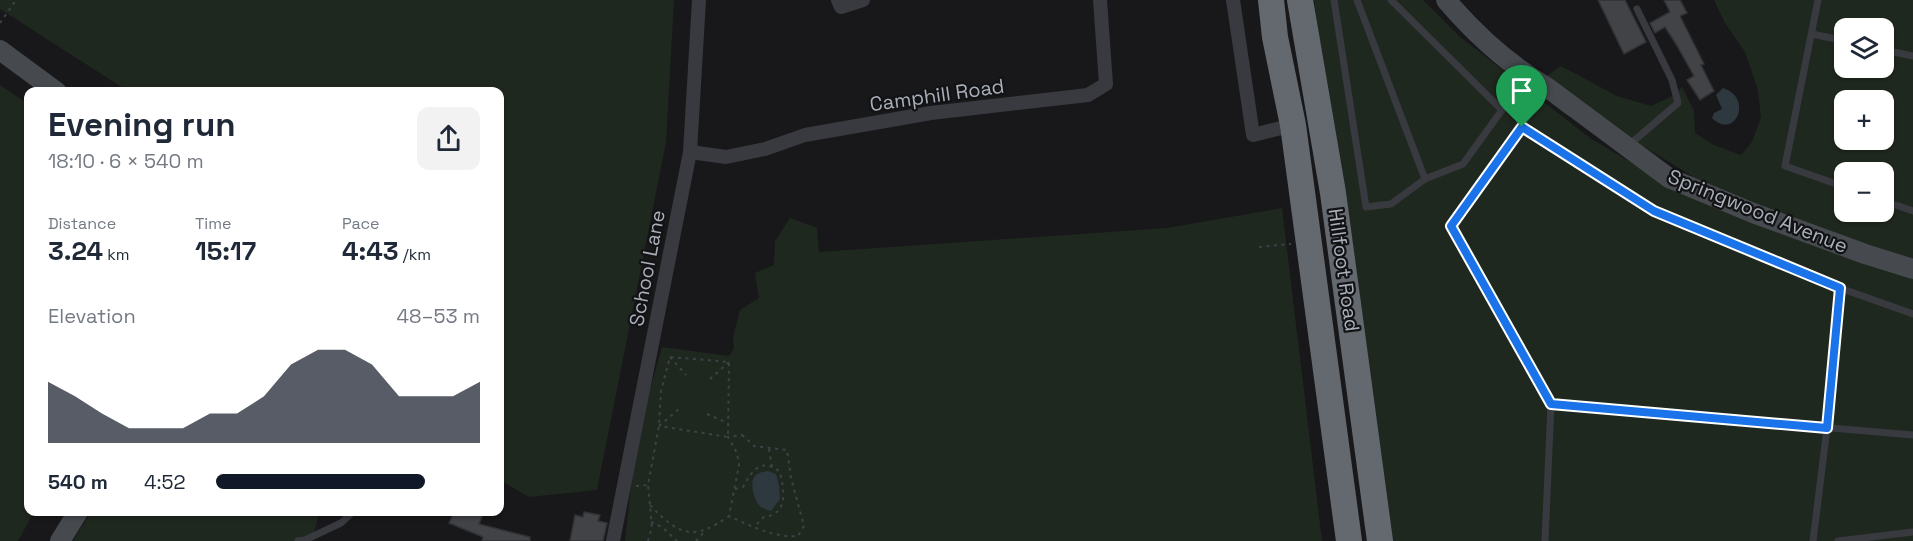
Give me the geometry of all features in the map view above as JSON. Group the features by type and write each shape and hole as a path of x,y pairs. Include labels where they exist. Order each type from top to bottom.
{"highway":[{"name":"Hillfoot Road","path":"1270,0 1293,125 1349,541"},
{"name":"Hillfoot Road","path":"1300,0 1333,193 1380,541"}],"street":[{"name":"School Lane","path":"613,541 690,152 699,0"},
{"path":"838,0 841,7 863,0"},
{"name":"Camphill Road","path":"690,152 726,157 765,149 805,135 932,113 1088,95 1106,84 1100,0"},
{"path":"1233,0 1253,135 1293,125"},
{"name":"Springwood Avenue","path":"1446,0 1470,27 1527,76 1548,88 1668,178 1753,213 1913,269"},
{"path":"0,50 50,87"},
{"path":"60,541 76,516"}],"lane":[{"path":"1334,0 1366,207 1391,204 1425,179 1463,164 1522,86 1527,76"},
{"path":"1357,0 1425,179"},
{"path":"1391,0 1502,110"},
{"path":"1818,0 1785,166 1834,183"},
{"path":"1628,146 1678,104 1671,80 1637,9"},
{"path":"1812,34 1834,39"},
{"path":"1894,52 1913,56"},
{"path":"1545,541 1551,404 1451,226 1548,88"},
{"path":"1522,127 1654,211 1840,288 1913,314"},
{"path":"1894,204 1913,211"},
{"path":"1813,541 1827,428 1840,288"},
{"path":"1551,404 1913,435"},
{"path":"298,541 341,523 349,516"},
{"path":"1838,541 1913,532"}],"path":[{"path":"0,23 16,0"},
{"path":"1258,247 1308,242"},
{"path":"670,357 729,362"},
{"path":"670,357 686,375"},
{"path":"648,541 651,522 648,485 660,426 661,391 670,357"},
{"path":"710,379 729,362"},
{"path":"650,504 675,527 692,534 713,527 729,516 739,465 737,453 728,437 729,362"},
{"path":"660,426 680,408"},
{"path":"707,414 728,423"},
{"path":"660,426 728,437 742,435 754,446 787,450 791,478 804,526 798,536 786,537 729,516"},
{"path":"769,448 772,467"},
{"path":"735,489 743,487 752,473 760,466 772,467 780,472 784,501 779,510 764,517 754,527"},
{"path":"651,522 662,527 677,541"},
{"path":"696,541 707,529"}],"shaded area":[{"path":"0,0 674,0 666,142 597,490 529,497 504,482 504,87 122,87 0,9"},
{"path":"1314,0 1423,0 1459,36 1590,138 1649,173 1676,185 1692,176 1620,132 1566,115 1534,90 1547,76 1561,66 1617,96 1651,106 1670,97 1682,87 1694,111 1695,133 1714,145 1741,155 1752,142 1761,117 1758,90 1745,52 1725,23 1714,0 1913,0 1913,541 1388,541"},
{"path":"0,85 24,101 24,516 32,516 18,541 0,541"},
{"path":"1723,88 1738,100 1738,115 1728,124 1720,124 1712,118 1714,113 1722,109 1716,95"},
{"path":"1282,208 1322,541 625,541 636,440 662,347 729,356 734,349 733,337 740,310 759,298 755,273 774,265 775,241 790,218 817,228 819,252 1167,228"},
{"path":"768,471 776,474 779,485 780,499 771,511 758,505 752,488 755,476"},
{"path":"89,516 318,516 313,538 309,541 73,541"}],"building":[{"path":"1598,0 1625,0 1646,42 1624,54"},
{"path":"1664,0 1680,0 1687,13 1680,16 1704,64 1701,65 1714,91 1700,100 1687,80 1694,76 1665,27 1655,33 1650,23 1670,12"},
{"path":"584,512 600,515 598,521 607,523 603,541 570,541 575,515 583,517"},
{"path":"452,516 482,516 479,524 530,537 530,541 482,541 483,537 449,523"}],"route":[{"path":"1522,127 1654,211 1840,288 1827,428 1551,404 1451,226 1522,127"}]}
